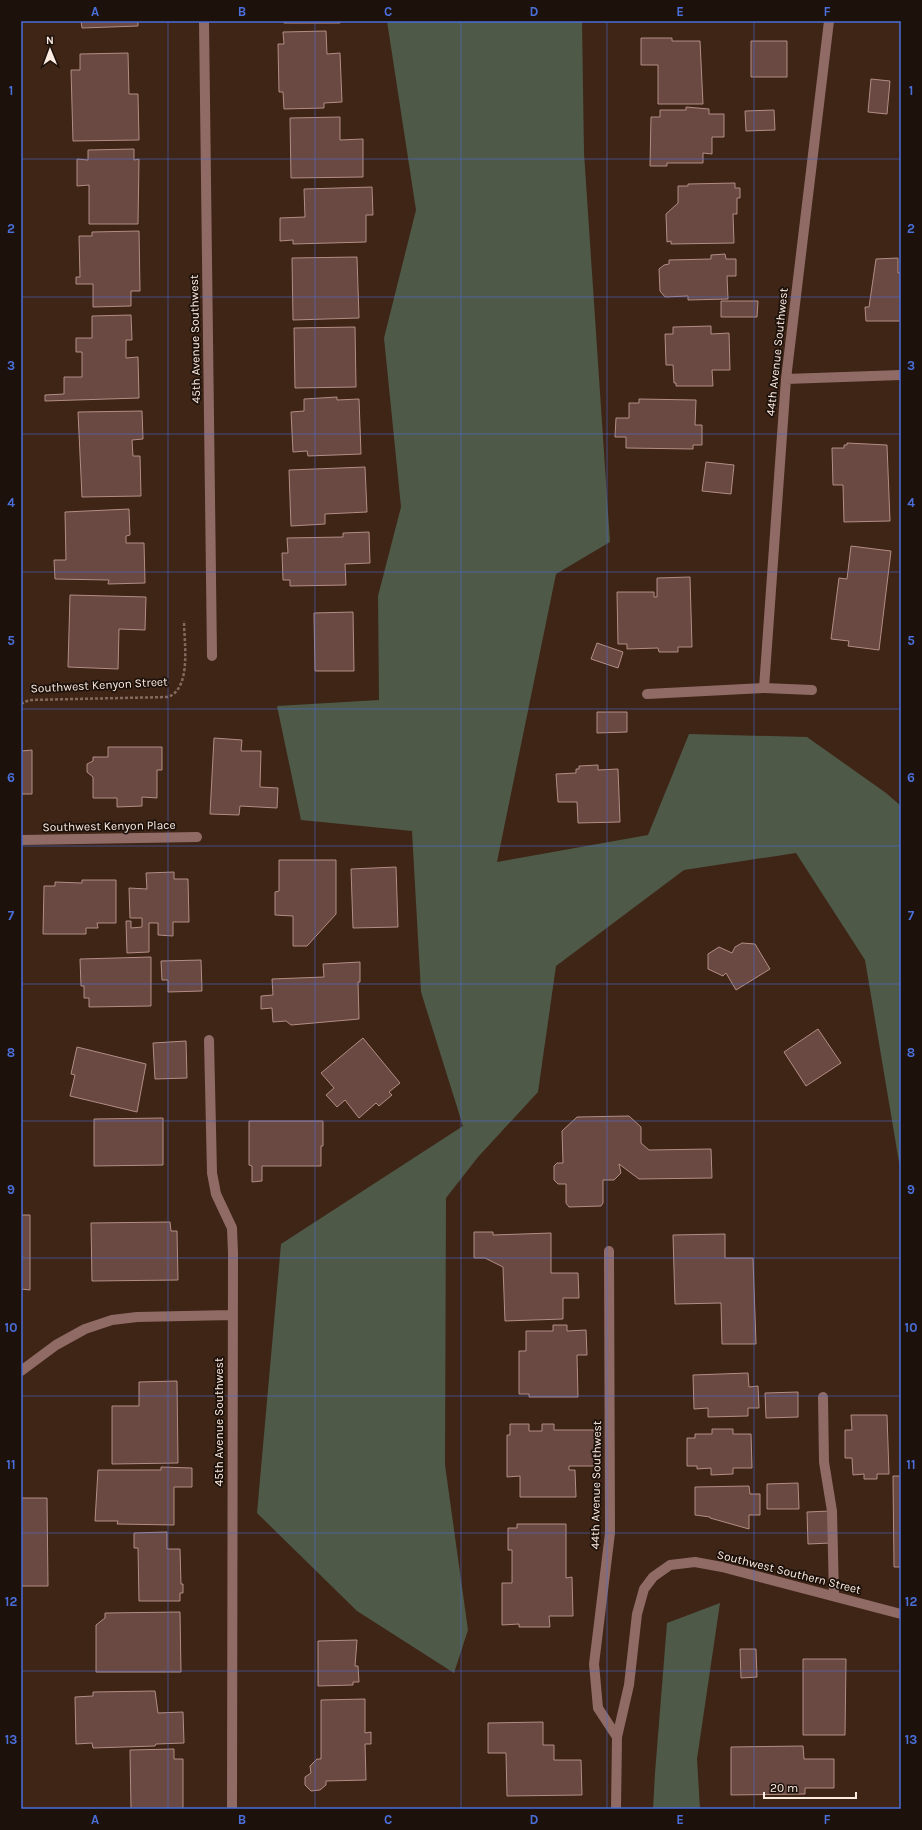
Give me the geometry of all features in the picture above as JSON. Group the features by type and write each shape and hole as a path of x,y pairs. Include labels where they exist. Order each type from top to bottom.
{"street":[{"name":"45th Avenue Southwest","path":"204,21 212,656"},
{"name":"44th Avenue Southwest","path":"764,688 786,379 829,21"},
{"path":"786,379 901,375"},
{"path":"646,694 764,688 812,690"},
{"name":"Southwest Kenyon Place","path":"21,840 197,837"},
{"name":"45th Avenue Southwest","path":"209,1040 212,1173 216,1194 232,1228 232,1809"},
{"name":"44th Avenue Southwest","path":"609,1251 610,1533 594,1664 598,1708 617,1737"},
{"path":"21,1371 56,1345 84,1329 112,1320 137,1317 232,1315"},
{"path":"823,1397 824,1462 832,1511 834,1596"},
{"name":"Southwest Southern Street","path":"617,1737 629,1685 637,1614 644,1589 653,1577 670,1565 695,1562 722,1567 901,1614"},
{"path":"616,1809 617,1737"}],"path":[{"name":"Southwest Kenyon Street","path":"21,704 29,700 168,697 172,695 181,686 184,674 184,621"}],"green space":[{"path":"387,21 582,21 584,153 610,542 556,574 497,862 648,835 689,734 807,737 886,793 901,806 901,1174 865,960 796,853 684,870 556,966 538,1092 478,1157 446,1198 445,1465 468,1630 454,1673 357,1611 257,1513 281,1244 463,1126 421,992 412,831 301,820 277,706 379,700 378,596 401,507 384,338 416,210"},
{"path":"720,1603 697,1759 700,1809 653,1809 667,1623"}],"building":[{"path":"81,21 138,21 138,26 82,28"},
{"path":"284,21 340,21 340,23 284,23"},
{"path":"326,31 327,54 340,53 342,102 324,103 324,108 284,109 283,92 279,92 278,44 284,44 283,32"},
{"path":"641,38 672,38 672,41 700,41 703,104 658,104 658,65 641,65"},
{"path":"751,41 787,41 787,77 751,77"},
{"path":"128,53 129,94 138,94 139,140 73,141 71,70 80,70 80,54"},
{"path":"871,79 890,81 887,114 868,112"},
{"path":"686,107 709,109 709,114 724,114 724,137 712,137 712,154 703,153 703,163 667,163 667,166 650,166 651,117 660,117 660,110 686,110"},
{"path":"774,110 775,130 746,131 745,111"},
{"path":"340,117 340,140 363,139 363,177 291,178 290,118"},
{"path":"134,149 134,160 139,159 138,224 89,224 89,185 77,186 77,159 88,160 88,150"},
{"path":"735,183 735,188 740,188 740,198 737,198 737,214 733,214 734,243 671,244 671,241 667,242 666,214 678,203 678,186 688,186 688,184"},
{"path":"372,187 373,215 366,215 366,242 293,244 293,240 280,241 280,218 305,217 304,189"},
{"path":"139,231 140,291 131,291 131,306 93,307 93,284 76,284 76,277 80,277 79,236 92,236 92,232"},
{"path":"725,254 726,259 736,259 736,276 727,276 728,299 688,300 688,296 665,297 660,291 659,269 664,265 669,264 669,260 711,259 711,255"},
{"path":"357,257 359,318 293,320 292,258"},
{"path":"898,258 898,273 901,273 901,321 866,321 865,307 869,307 876,259"},
{"path":"721,301 758,301 757,317 721,317"},
{"path":"131,315 132,340 126,340 126,358 138,357 139,398 45,401 45,395 64,394 64,377 82,377 82,352 76,352 76,338 92,338 92,316"},
{"path":"711,326 711,334 729,333 730,370 712,370 713,386 676,386 676,383 674,383 673,365 666,365 665,334 673,334 673,327"},
{"path":"355,327 356,387 295,388 294,328"},
{"path":"337,397 337,400 359,399 361,454 308,456 307,451 293,452 291,412 304,411 304,399"},
{"path":"639,399 696,400 695,425 702,425 702,445 693,445 693,449 626,448 626,437 615,437 616,418 629,418 629,403 639,403"},
{"path":"142,411 143,439 132,440 133,456 140,456 141,496 82,497 78,412"},
{"path":"847,443 887,445 890,521 844,522 843,485 833,485 832,448 844,448 844,445 847,445"},
{"path":"706,462 734,465 731,494 702,491"},
{"path":"365,467 367,512 325,514 325,524 291,526 289,470"},
{"path":"129,509 130,535 126,536 126,543 144,543 145,583 108,584 109,580 55,579 54,560 66,560 65,512"},
{"path":"369,532 370,563 345,564 346,585 290,586 290,580 283,580 282,553 288,553 287,538 343,537 343,533"},
{"path":"851,546 891,551 879,650 848,646 849,641 831,639 839,578 847,579"},
{"path":"690,577 692,647 678,647 678,652 659,652 658,648 627,649 627,644 618,644 617,592 654,592 654,597 657,597 657,578"},
{"path":"70,595 146,597 145,630 119,629 118,669 68,667"},
{"path":"353,612 354,671 315,671 314,613"},
{"path":"597,643 623,652 618,668 591,659"},
{"path":"597,712 627,712 627,732 597,733"},
{"path":"214,738 242,740 241,751 261,751 260,787 278,788 277,808 240,806 239,815 210,814"},
{"path":"108,747 162,747 162,770 157,770 157,798 142,797 142,806 117,807 117,798 93,798 93,777 87,772 87,764 93,761 93,757 108,757"},
{"path":"32,750 32,794 21,794 21,751"},
{"path":"598,765 598,770 618,769 620,822 578,823 577,802 558,802 556,774 576,773 576,769 579,769 579,766"},
{"path":"279,860 336,860 336,914 307,946 293,946 293,916 275,915 275,892 279,891"},
{"path":"396,867 398,927 353,928 351,869"},
{"path":"174,872 174,879 188,879 189,922 173,922 173,936 158,935 158,923 149,923 149,952 127,953 126,921 131,921 131,928 142,927 142,918 130,918 129,888 147,889 146,873"},
{"path":"82,880 116,880 116,923 97,923 98,928 86,928 86,934 43,934 44,886 55,886 55,882 82,883"},
{"path":"742,943 755,944 770,969 736,990 726,973 723,976 708,969 708,954 719,947 732,953 735,947"},
{"path":"151,957 151,1006 89,1007 89,998 84,998 84,986 81,986 80,959"},
{"path":"201,960 202,991 168,992 168,980 162,980 161,961"},
{"path":"360,962 360,982 358,982 359,1019 291,1025 286,1021 273,1022 272,1008 261,1009 261,996 273,995 272,979 324,977 323,964"},
{"path":"818,1029 841,1063 806,1086 784,1052"},
{"path":"363,1038 400,1083 389,1092 392,1095 379,1106 376,1103 359,1118 345,1100 337,1107 326,1095 334,1088 321,1073"},
{"path":"186,1041 187,1078 155,1079 153,1043"},
{"path":"77,1047 146,1064 137,1112 70,1096 75,1075 71,1074"},
{"path":"629,1116 641,1127 641,1143 649,1150 711,1149 712,1178 639,1179 619,1164 621,1173 614,1180 603,1180 603,1203 601,1206 569,1207 566,1203 566,1184 558,1184 554,1180 554,1166 557,1163 563,1163 562,1131 577,1117"},
{"path":"163,1118 163,1165 94,1166 94,1119"},
{"path":"249,1121 323,1121 321,1166 262,1166 262,1181 252,1182 252,1166 249,1165"},
{"path":"21,1215 30,1215 30,1290 21,1289"},
{"path":"170,1222 171,1231 177,1231 178,1280 92,1281 91,1223"},
{"path":"474,1232 493,1232 493,1235 551,1233 551,1273 578,1273 579,1298 563,1298 563,1319 505,1321 503,1267 485,1258 474,1258"},
{"path":"725,1234 725,1258 753,1258 756,1344 722,1344 721,1303 675,1304 673,1235"},
{"path":"553,1325 567,1325 567,1331 586,1330 587,1355 577,1355 578,1397 529,1397 529,1394 519,1394 519,1351 526,1351 526,1331 553,1331"},
{"path":"748,1373 749,1387 758,1386 759,1408 748,1408 748,1416 708,1417 708,1408 694,1409 693,1375"},
{"path":"177,1381 178,1463 112,1464 112,1406 139,1406 139,1382"},
{"path":"798,1392 798,1417 766,1418 765,1393"},
{"path":"851,1415 887,1415 889,1474 877,1474 877,1479 864,1479 864,1474 853,1475 852,1458 845,1458 845,1430 852,1430"},
{"path":"510,1424 529,1424 529,1431 542,1431 542,1424 554,1424 554,1430 596,1430 596,1466 569,1466 569,1470 575,1470 576,1497 520,1497 520,1476 507,1477 507,1435 510,1435"},
{"path":"712,1429 733,1429 733,1434 751,1434 752,1468 733,1468 733,1474 711,1475 711,1468 697,1469 697,1466 687,1466 687,1438 695,1438 695,1434 712,1434"},
{"path":"161,1467 192,1468 192,1487 174,1487 174,1525 117,1524 118,1521 95,1521 98,1470 161,1470"},
{"path":"893,1476 901,1476 901,1567 894,1567"},
{"path":"798,1483 799,1509 767,1509 767,1484"},
{"path":"749,1486 750,1494 760,1494 760,1515 749,1515 749,1529 710,1517 695,1515 695,1487"},
{"path":"21,1498 47,1498 48,1586 21,1586"},
{"path":"830,1511 831,1543 808,1544 807,1512"},
{"path":"517,1524 566,1524 566,1578 572,1577 573,1616 549,1616 550,1627 519,1627 519,1624 502,1625 502,1583 512,1583 512,1550 508,1550 508,1528 517,1528"},
{"path":"167,1532 167,1549 180,1549 181,1584 183,1584 183,1593 180,1593 180,1601 139,1601 138,1548 134,1548 134,1533"},
{"path":"180,1612 181,1672 96,1672 96,1625 105,1618 105,1613"},
{"path":"357,1640 355,1666 358,1666 359,1682 353,1682 353,1685 318,1686 318,1641"},
{"path":"740,1649 756,1649 757,1677 741,1678"},
{"path":"803,1659 846,1659 845,1735 803,1735"},
{"path":"155,1691 158,1713 183,1712 184,1743 156,1744 155,1746 93,1748 92,1743 76,1744 75,1697 93,1696 93,1692"},
{"path":"365,1699 365,1733 371,1732 371,1744 365,1744 366,1780 326,1781 326,1785 320,1790 311,1791 305,1785 305,1777 311,1773 310,1766 317,1759 321,1759 321,1700"},
{"path":"543,1722 543,1745 554,1745 554,1760 581,1760 582,1795 507,1796 506,1753 488,1753 488,1723"},
{"path":"803,1746 804,1759 834,1759 834,1788 805,1788 805,1794 731,1795 731,1747"},
{"path":"174,1749 174,1759 183,1759 183,1809 131,1809 130,1750"}]}
